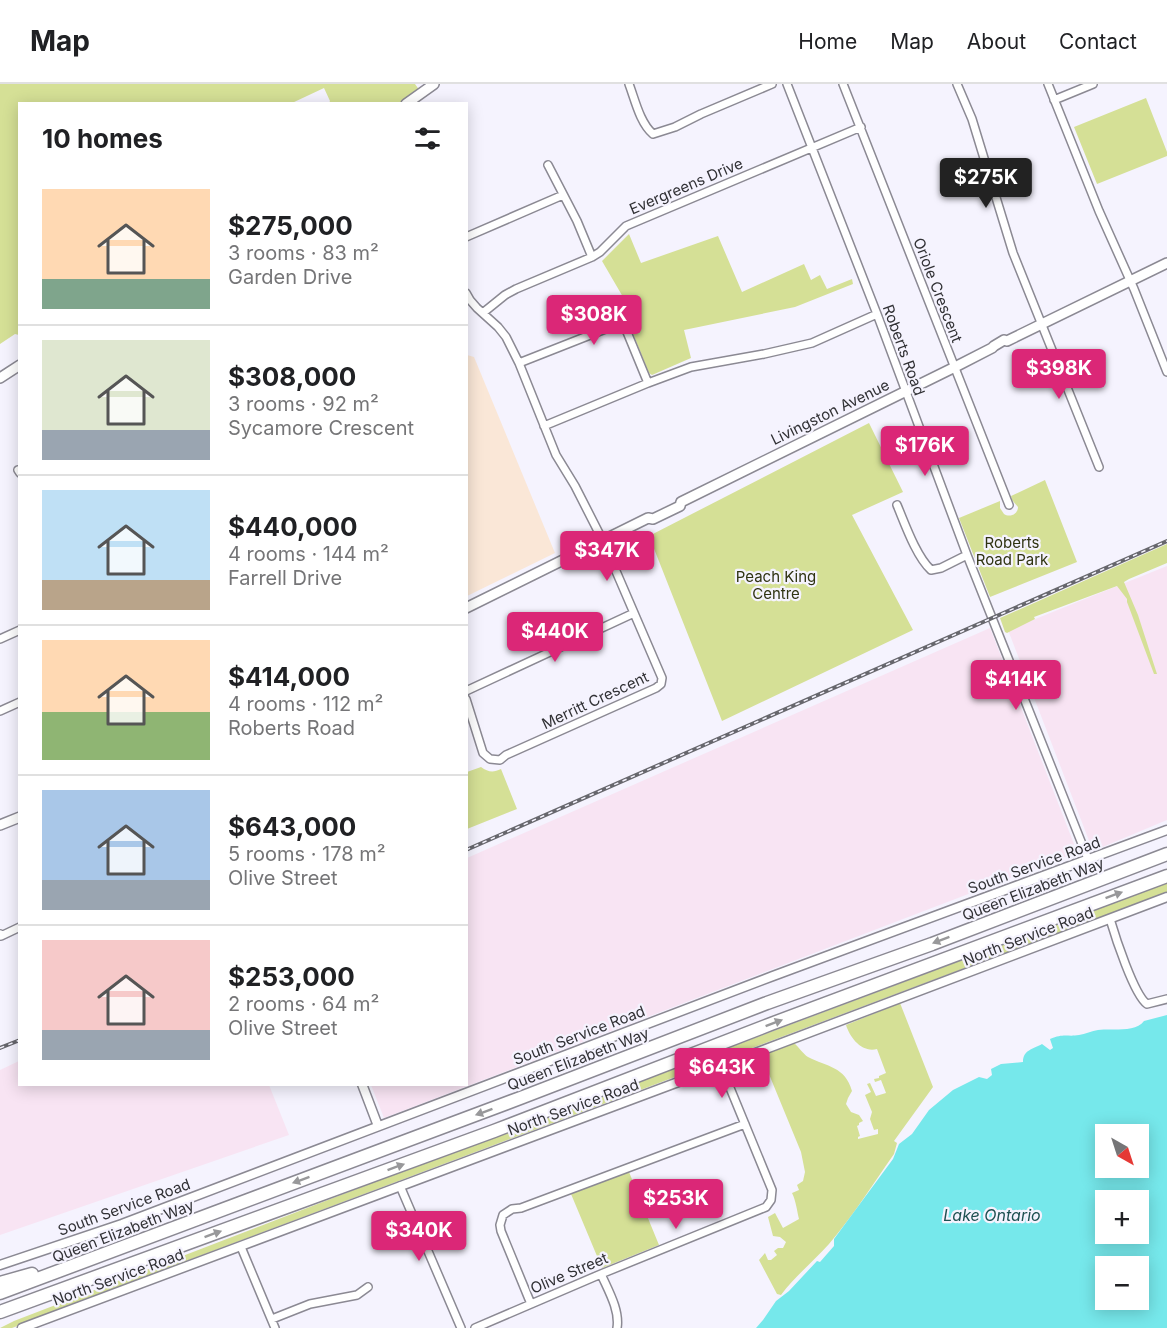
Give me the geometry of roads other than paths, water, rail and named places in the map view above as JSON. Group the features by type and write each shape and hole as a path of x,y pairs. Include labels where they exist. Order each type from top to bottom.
{"highway":[{"name":"Queen Elizabeth Way","path":"0,1293 1167,854"},
{"path":"1,1312 494,1131 804,1011 1167,876"},
{"path":"0,1283 41,1271 57,1273"}],"main road":[{"path":"409,102 434,84"},
{"name":"Livingston Avenue","path":"468,607 648,518 651,514 678,500 681,502 955,368 1004,340 1007,341 1167,262"},
{"path":"0,378 18,366"},
{"path":"0,825 18,818"}],"street":[{"path":"629,84 641,116 648,130 654,134 772,84"},
{"name":"Roberts Road","path":"787,84 877,314 967,555 1088,859"},
{"name":"Oriole Crescent","path":"843,84 1010,505"},
{"path":"957,84 972,119 1012,253 1099,467"},
{"path":"1048,84 1111,240 1165,360 1167,372"},
{"path":"1054,100 1093,84"},
{"name":"Evergreens Drive","path":"484,312 516,289 592,257 626,226 861,128"},
{"path":"548,165 577,221 592,257"},
{"path":"468,236 563,195"},
{"name":"Merritt Crescent","path":"468,296 506,337 519,363 556,455 603,540 662,678 661,684 656,688 506,755 500,760 490,759 483,753 468,705"},
{"path":"544,426 648,383 702,364 764,354 812,343 877,314"},
{"path":"519,363 618,325 627,332 648,383"},
{"path":"897,505 917,551 930,570 941,568 967,555"},
{"path":"468,690 634,613"},
{"path":"0,630 2,638 18,631"},
{"path":"0,711 18,703"},
{"name":"South Service Road","path":"0,1265 122,1224 772,976 1167,830"},
{"name":"North Service Road","path":"22,1328 1167,897"},
{"path":"1110,919 1142,1001 1147,1004 1167,999"},
{"path":"0,935 18,928"},
{"name":"Olive Street","path":"475,1328 770,1204 772,1190 721,1066"},
{"path":"363,1086 378,1126"},
{"path":"531,1304 501,1231 503,1215 512,1209 521,1208 745,1124"},
{"path":"400,1186 461,1328"},
{"path":"241,1247 275,1328"},
{"path":"601,1274 616,1311 617,1328"},
{"path":"272,1319 310,1304 357,1295 368,1287"}],"water":[{"name":"Lake Ontario","path":"1167,1015 1167,1328 756,1328 776,1301 789,1291 817,1261 820,1262 834,1246 834,1239 893,1159 899,1144 912,1134 929,1110 953,1090 979,1077 987,1079 992,1075 991,1069 1001,1064 1023,1062 1027,1052 1042,1044 1050,1050 1053,1048 1050,1039 1055,1037 1079,1035 1098,1030 1129,1029 1144,1021"}],"railway":[{"path":"468,849 1167,541"},
{"path":"0,1048 18,1041"}],"park label":[{"name":"Roberts Road Park","path":"1012,550"},
{"name":"Peach King Centre","path":"776,584"}]}
